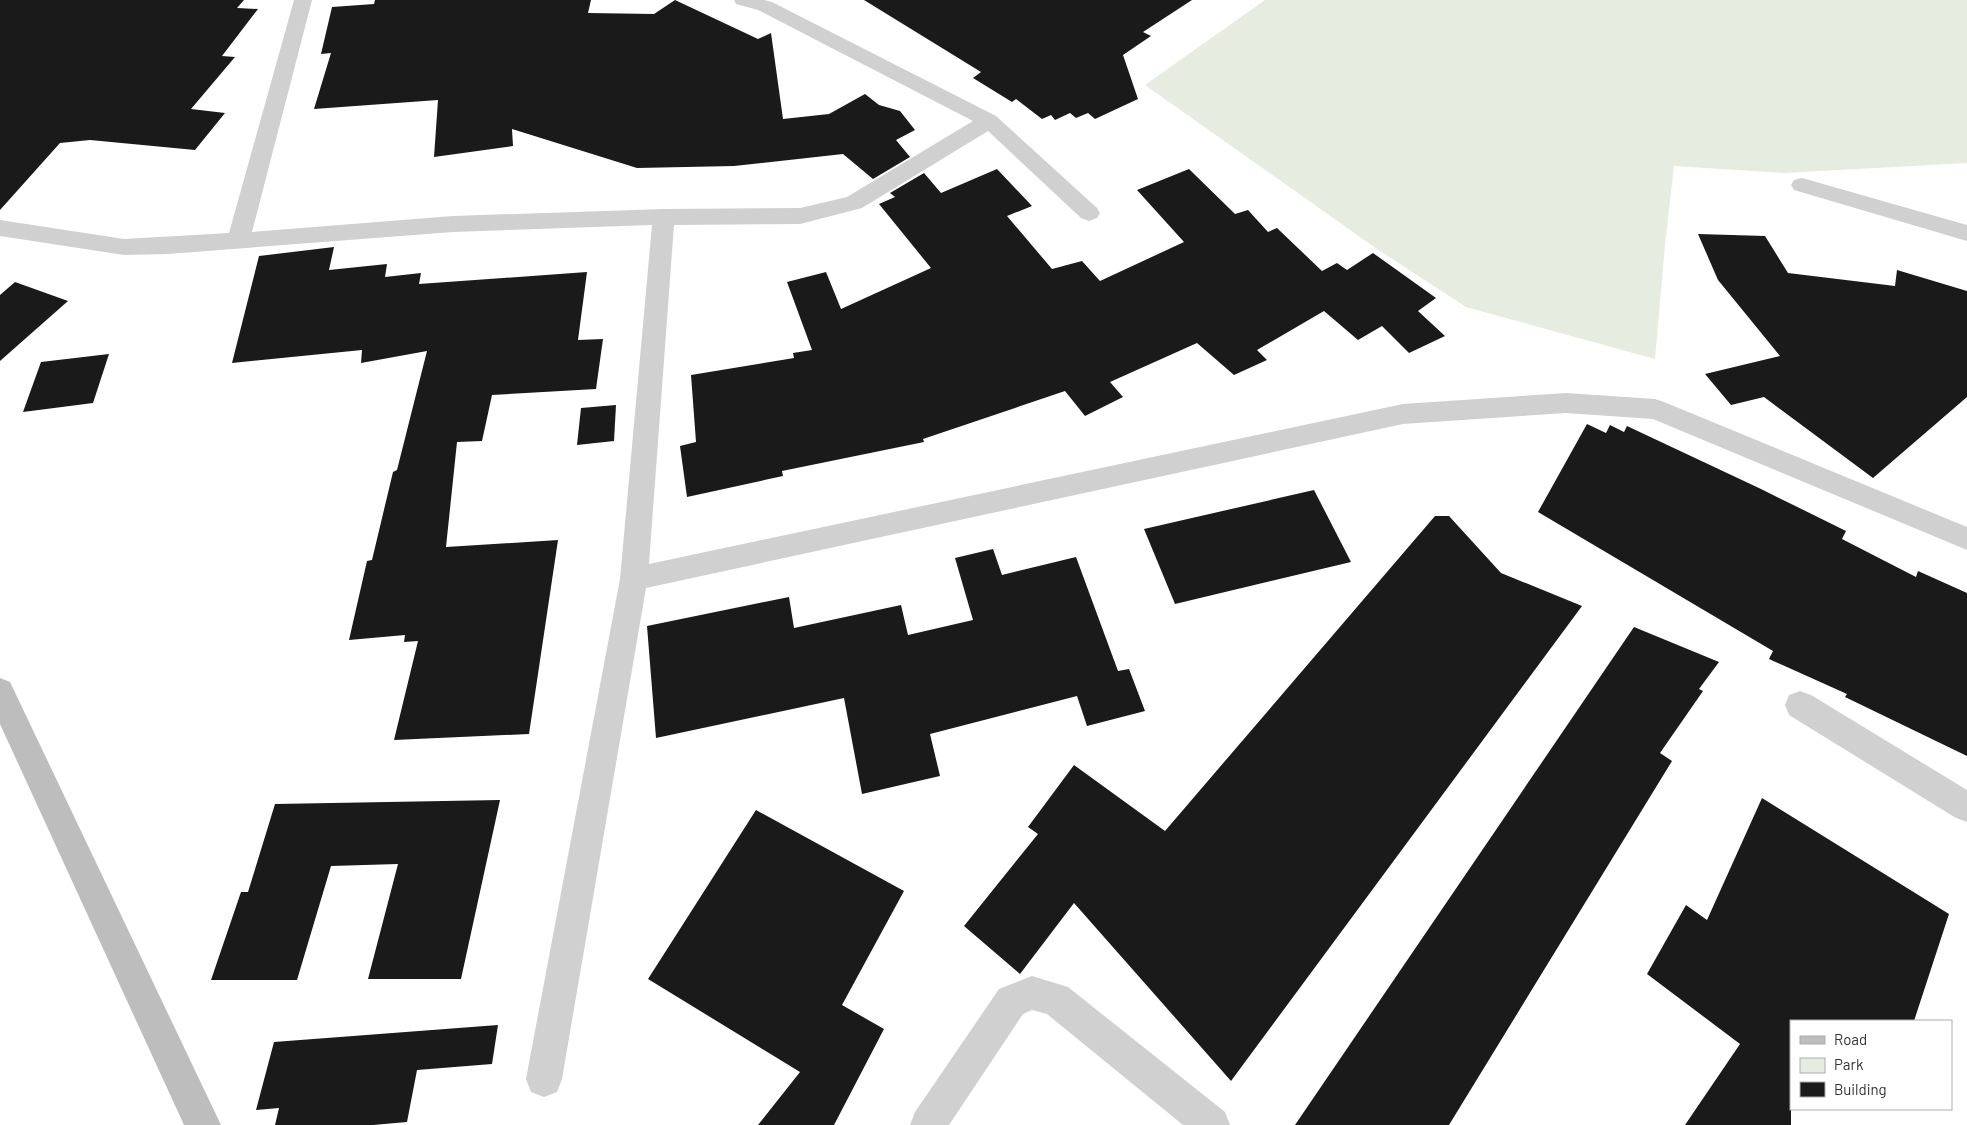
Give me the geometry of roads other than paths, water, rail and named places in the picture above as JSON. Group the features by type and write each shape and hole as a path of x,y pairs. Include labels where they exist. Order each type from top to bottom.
{"main road":[{"path":"0,692 203,1125"}],"street":[{"path":"239,239 304,0"},
{"path":"743,0 765,6 989,120 1089,213"},
{"path":"0,228 124,247 168,246 239,239 453,224 664,217 800,216 854,203 989,120"},
{"path":"1802,185 1967,233"},
{"path":"544,1079 634,579 664,217"},
{"path":"634,579 1403,414 1566,403 1655,409 1967,539"},
{"path":"1800,705 1967,807"},
{"path":"928,1125 1011,1001 1032,993 1056,999 1212,1125"}]}
